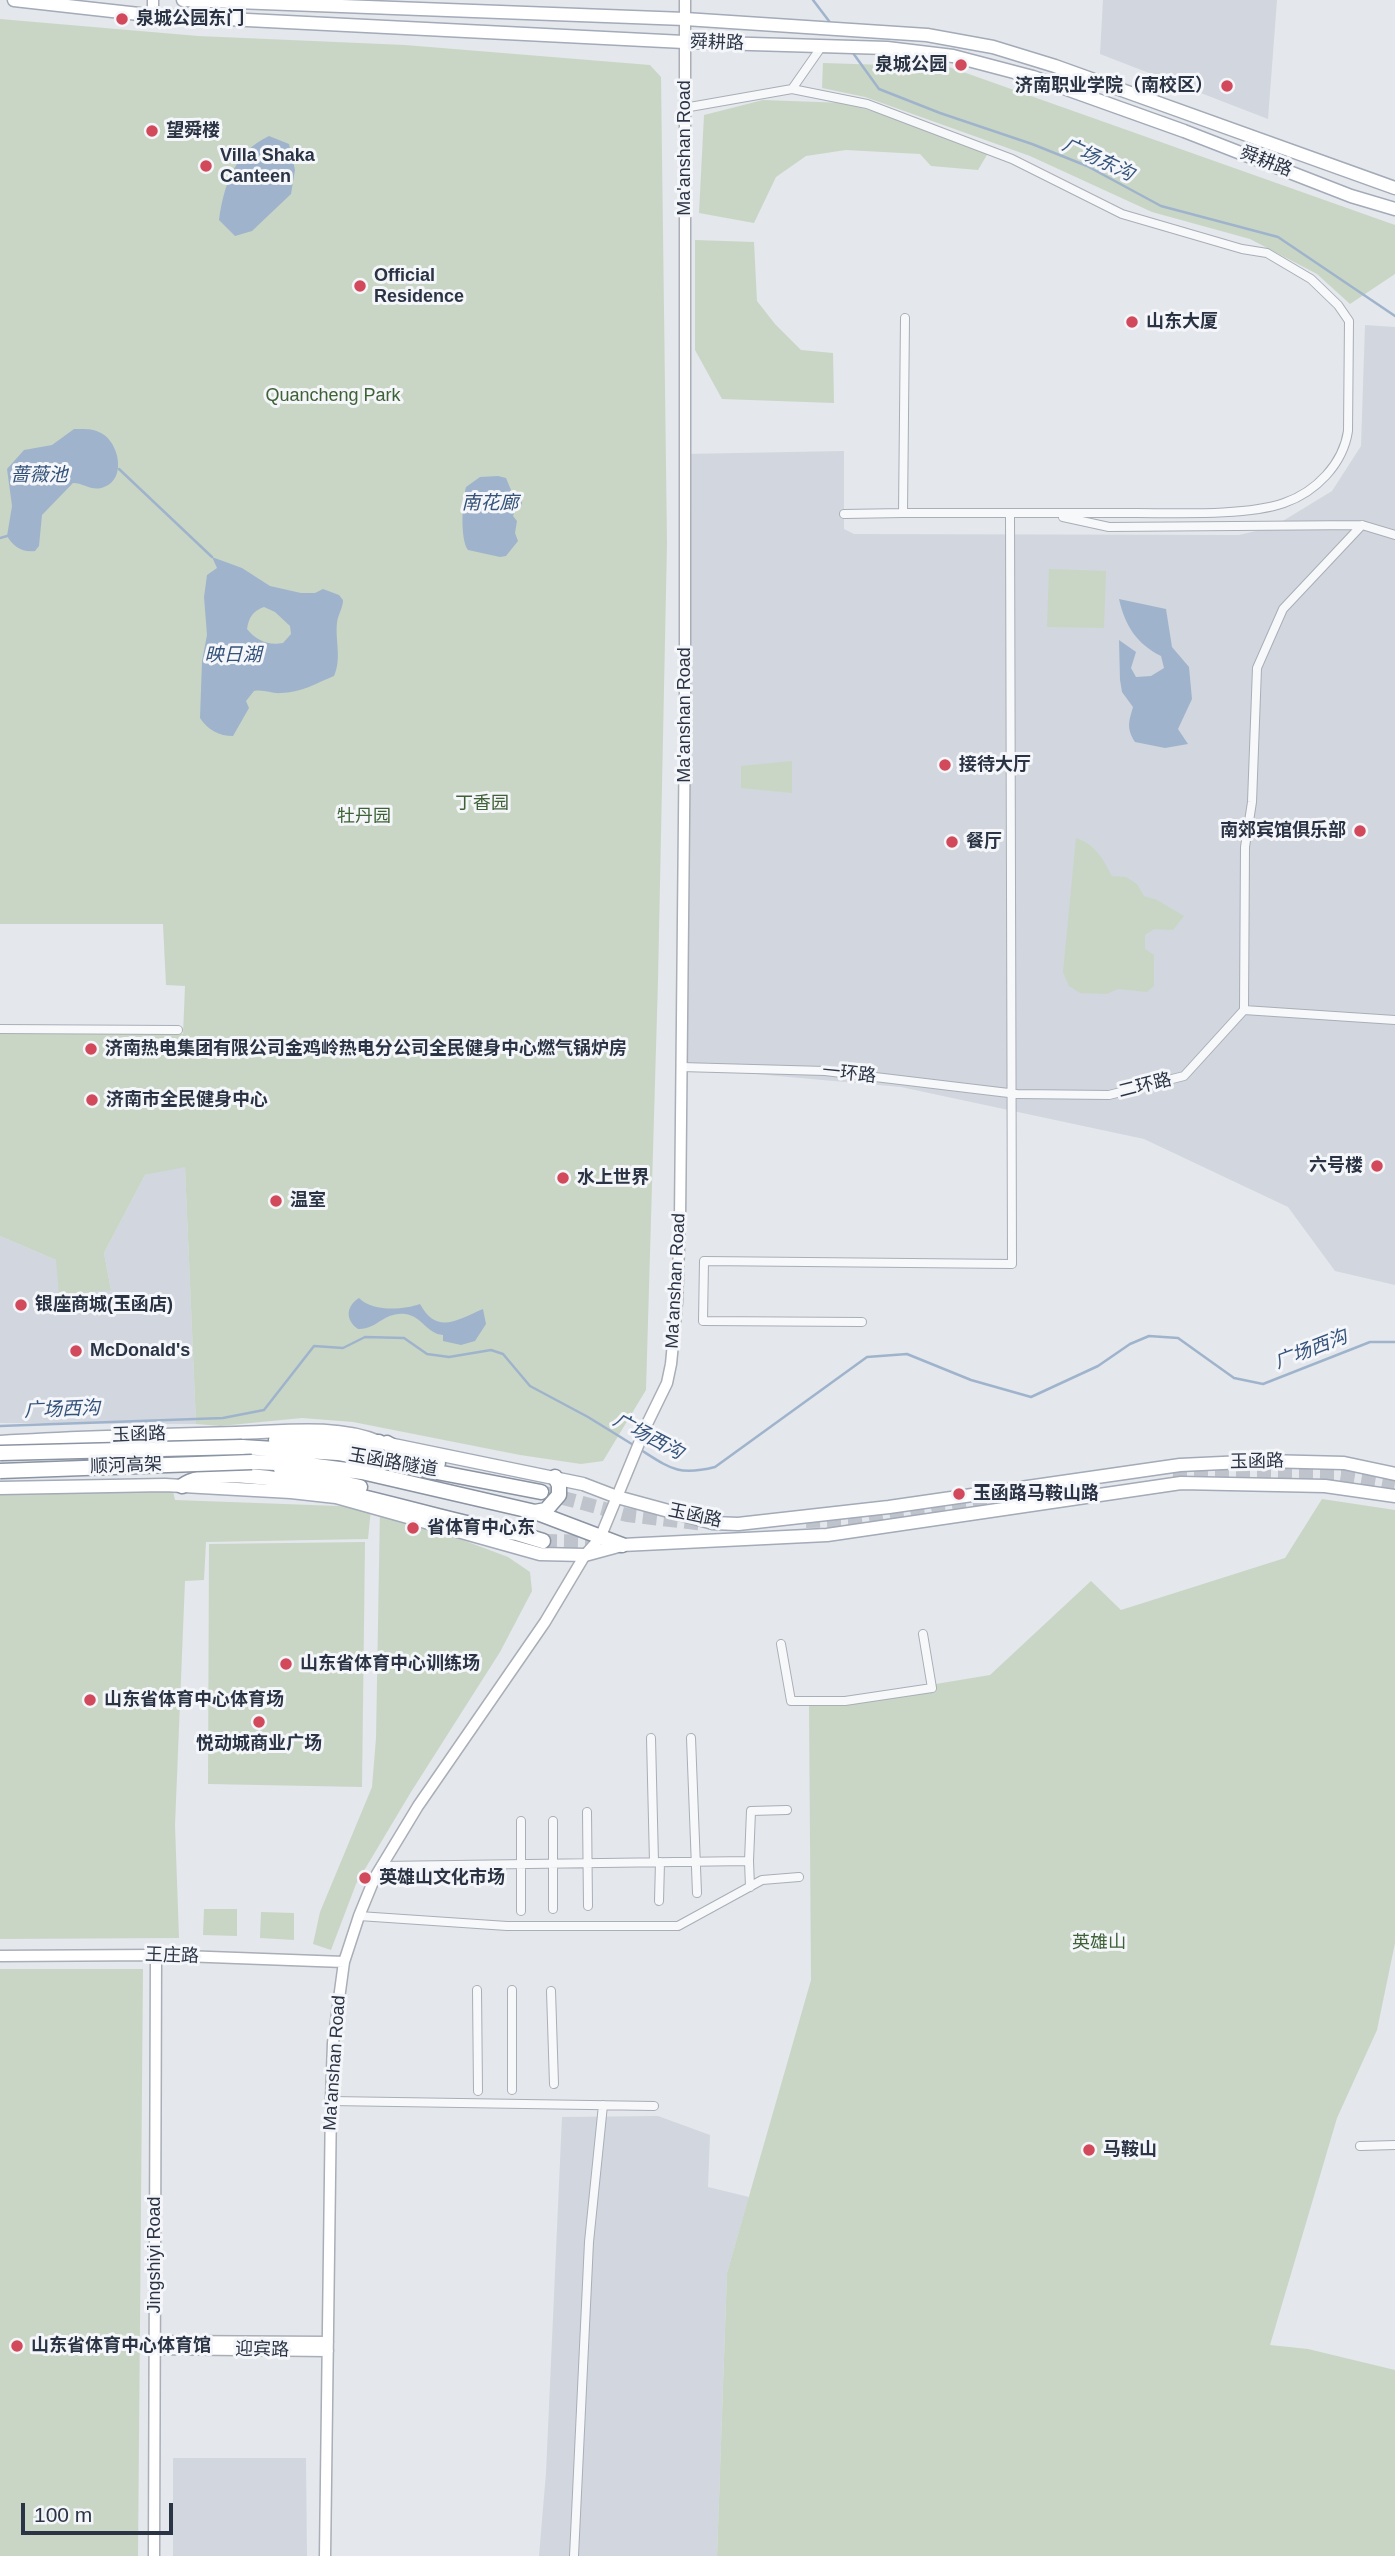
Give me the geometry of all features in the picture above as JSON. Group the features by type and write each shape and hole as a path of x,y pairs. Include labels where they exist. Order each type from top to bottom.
{"highway":[{"path":"242,1447 259,1440 372,1444 383,1442 405,1454 510,1485"},
{"name":"顺河高架","path":"0,1453 242,1447"},
{"name":"玉函路隧道","path":"242,1447 338,1453 541,1492"},
{"path":"252,1462 301,1464 362,1472 535,1512 621,1545"},
{"name":"顺河高架","path":"0,1471 252,1462"},
{"name":"玉函路隧道","path":"252,1462 378,1492 543,1541"},
{"path":"182,1486 193,1478 216,1475 245,1476 383,1500 494,1531 517,1533"},
{"path":"535,1512 547,1510 559,1495 555,1477"}],"main road":[{"name":"舜耕路","path":"14,0 153,15 684,42 864,47 953,56 1033,77 1184,131 1351,196 1395,209"},
{"path":"153,0 153,15"},
{"name":"舜耕路","path":"183,0 685,19 927,35 993,47 1055,66 1395,188"},
{"name":"Ma'anshan Road","path":"325,2556 331,2101 333,2043 344,1962 359,1916 381,1866 418,1806 545,1622 585,1555 600,1538 667,1383 677,1302 681,1067 685,719 685,0"},
{"name":"玉函路","path":"0,1442 306,1430 362,1435 383,1442 583,1484 617,1497 713,1523 738,1524 889,1507 1180,1465 1265,1461 1344,1463 1395,1474"},
{"path":"95,1437 99,1486"},
{"name":"玉函路","path":"0,1488 182,1486 336,1497 540,1554 585,1555 621,1545 827,1535 1181,1483 1325,1486 1395,1496"},
{"name":"王庄路","path":"0,1955 156,1955 344,1962"},
{"name":"Jingshiyi Road","path":"154,2556 156,1955"},
{"name":"迎宾路","path":"154,2345 328,2346"}],"street":[{"path":"792,89 822,46"},
{"path":"684,108 792,89 867,104 1012,159 1122,214 1242,249 1268,253 1311,279 1338,305 1349,321 1348,431 1345,449 1332,469 1311,489 1285,503 1261,509 1170,513 844,514"},
{"path":"903,513 905,318"},
{"path":"862,1322 703,1321 704,1261 1012,1264 1014,1094 1010,513"},
{"path":"1047,513 1109,527 1362,525 1395,535"},
{"path":"1362,525 1283,609 1256,668 1252,802 1245,847 1244,1010 1395,1020"},
{"name":"二环路","path":"1014,1094 1110,1095 1184,1076 1244,1010"},
{"path":"0,1028 178,1030"},
{"name":"一环路","path":"681,1067 825,1071 1014,1094"},
{"path":"781,1644 791,1701 845,1701 932,1688 923,1634"},
{"path":"651,1738 659,1901"},
{"path":"691,1738 697,1893"},
{"path":"750,1886 751,1811 787,1810"},
{"path":"587,1812 587,1906"},
{"path":"521,1821 522,1911"},
{"path":"552,1821 552,1909"},
{"path":"381,1866 749,1861"},
{"path":"359,1916 508,1926 678,1926 762,1880 799,1877"},
{"path":"477,1990 478,2091"},
{"path":"512,1990 512,2090"},
{"path":"551,1991 554,2084"},
{"path":"331,2101 654,2106"},
{"path":"574,2556 589,2242 603,2105"},
{"path":"1360,2146 1395,2145"}],"shaded area":[{"name":"济南职业学院（南校区）","path":"1103,0 1277,0 1268,119 1100,54"},
{"path":"1365,325 1395,327 1395,1285 1335,1271 1288,1207 1144,1139 901,1087 688,1068 685,454 844,451 844,529 854,534 1239,535 1273,527 1332,491 1361,446"},
{"path":"185,1166 196,1424 0,1423 0,1236 56,1260 111,1290 104,1253 145,1175"},
{"path":"658,2116 710,2135 708,2187 749,2197 727,2273 717,2556 539,2556 546,2473 562,2117"},
{"path":"173,2458 306,2458 307,2556 173,2556"}],"green space":[{"name":"Quancheng Park","path":"0,19 198,36 405,45 650,65 661,77 667,543 646,1390 603,1461 581,1464 520,1455 353,1422 302,1418 220,1426 196,1424 185,1167 145,1175 104,1253 111,1290 59,1295 56,1260 0,1236 0,1034 183,1034 185,986 166,985 163,924 0,924"},
{"path":"823,63 949,67 1395,225 1395,274 1350,304 1317,274 1250,239 1152,212 1030,156 865,97 822,88"},
{"path":"763,100 846,103 991,148 978,170 931,166 920,154 846,150 806,156 776,177 754,223 699,213 704,115"},
{"path":"695,240 754,242 757,301 801,350 833,353 834,403 722,399 695,350"},
{"path":"1049,569 1106,571 1104,628 1047,627"},
{"path":"792,761 792,793 741,788 741,766"},
{"path":"1076,838 1093,848 1112,876 1126,877 1137,884 1144,896 1157,900 1184,916 1173,930 1154,929 1145,935 1145,949 1154,955 1154,986 1147,992 1118,989 1107,994 1080,993 1069,986 1063,972"},
{"name":"山东省体育中心体育场","path":"173,1491 175,1500 366,1507 371,1509 368,1539 206,1542 204,1580 185,1581 175,1825 179,1938 0,1939 0,1495"},
{"name":"英雄山","path":"1322,1499 1395,1510 1395,1943 1377,2030 1337,2118 1270,2345 1308,2349 1395,2370 1395,2556 717,2556 727,2273 811,1980 809,1705 990,1675 1091,1581 1121,1610 1285,1558"},
{"path":"380,1509 508,1557 530,1572 532,1591 500,1652 356,1884 331,1950 313,1944 320,1912 372,1787 376,1738"},
{"name":"山东省体育中心训练场","path":"365,1542 362,1787 208,1784 209,1544"},
{"path":"204,1909 237,1909 237,1936 203,1935"},
{"path":"261,1912 294,1913 294,1940 260,1938"},
{"path":"0,1969 143,1969 138,2556 0,2556"}],"water":[{"path":"269,136 289,144 295,170 291,194 252,231 235,236 219,220 228,182 233,170 248,151"},
{"name":"蔷薇池","path":"74,429 95,430 107,438 118,460 116,476 111,483 100,488 73,483 42,515 39,546 35,551 22,550 7,536 12,506 7,469 24,450 52,445"},
{"name":"南花廊","path":"480,477 506,478 511,490 521,496 522,504 513,516 517,521 515,533 518,541 506,556 500,557 468,550 462,520 466,487"},
{"name":"映日湖","path":"212,557 242,568 270,586 301,593 315,593 323,589 339,595 343,600 337,623 338,656 334,676 295,691 254,691 246,701 249,708 233,736 214,732 200,718 202,661 207,635 204,597 207,575 217,568","holes":["264,607 275,612 290,626 291,634 283,643 263,641 247,629 250,618 257,610"]},
{"path":"1119,599 1166,609 1172,647 1189,667 1192,699 1178,729 1188,744 1165,748 1135,742 1130,733 1133,707 1122,692 1119,640 1136,652 1131,668 1136,677 1151,676 1164,668 1161,656 1145,646 1133,633"},
{"path":"359,1298 380,1308 405,1308 420,1304 427,1314 441,1322 456,1320 483,1309 486,1324 475,1341 461,1345 443,1341 443,1335 433,1332 416,1318 405,1314 397,1314 365,1329 358,1329 351,1321 349,1313"}],"waterway":[{"name":"广场东沟","path":"813,0 832,25"},
{"name":"广场东沟","path":"853,53 879,89 1087,166 1161,206 1278,237 1395,316"},
{"path":"119,469 212,557"},
{"path":"0,538 7,536"},
{"name":"广场西沟","path":"641,1450 660,1462 684,1471 715,1467 867,1357 907,1354 971,1380 1031,1397 1098,1366 1130,1344 1149,1336 1178,1338 1234,1378 1263,1384 1370,1342 1395,1342"},
{"name":"广场西沟","path":"0,1426 223,1418 264,1410 314,1346 343,1348 365,1337 404,1338 427,1354 449,1357 491,1350 503,1354 530,1386 635,1446"}],"tunnel":[{"path":"1173,1472 1341,1474 1395,1483"},
{"path":"541,1492 627,1515 705,1524"},
{"path":"806,1521 852,1520 1032,1492"},
{"path":"543,1541 608,1542"}],"place":[{"name":"泉城公园东门","path":"122,19"},
{"name":"泉城公园","path":"961,65"},
{"name":"济南职业学院（南校区）","path":"1227,86"},
{"name":"望舜楼","path":"152,131"},
{"name":"Villa Shaka Canteen","path":"206,166"},
{"name":"Official Residence","path":"360,286"},
{"name":"山东大厦","path":"1132,322"},
{"name":"接待大厅","path":"945,765"},
{"name":"南郊宾馆俱乐部","path":"1360,831"},
{"name":"餐厅","path":"952,842"},
{"name":"济南热电集团有限公司金鸡岭热电分公司全民健身中心燃气锅炉房","path":"91,1049"},
{"name":"济南市全民健身中心","path":"92,1100"},
{"name":"六号楼","path":"1377,1166"},
{"name":"水上世界","path":"563,1178"},
{"name":"温室","path":"276,1201"},
{"name":"银座商城(玉函店)","path":"21,1305"},
{"name":"McDonald's","path":"76,1351"},
{"name":"玉函路马鞍山路","path":"959,1494"},
{"name":"省体育中心东","path":"413,1528"},
{"name":"山东省体育中心训练场","path":"286,1664"},
{"name":"山东省体育中心体育场","path":"90,1700"},
{"name":"悦动城商业广场","path":"259,1722"},
{"name":"英雄山文化市场","path":"365,1878"},
{"name":"马鞍山","path":"1089,2150"},
{"name":"山东省体育中心体育馆","path":"17,2346"}],"park label":[{"name":"丁香园","path":"482,804"},
{"name":"牡丹园","path":"364,817"}]}
